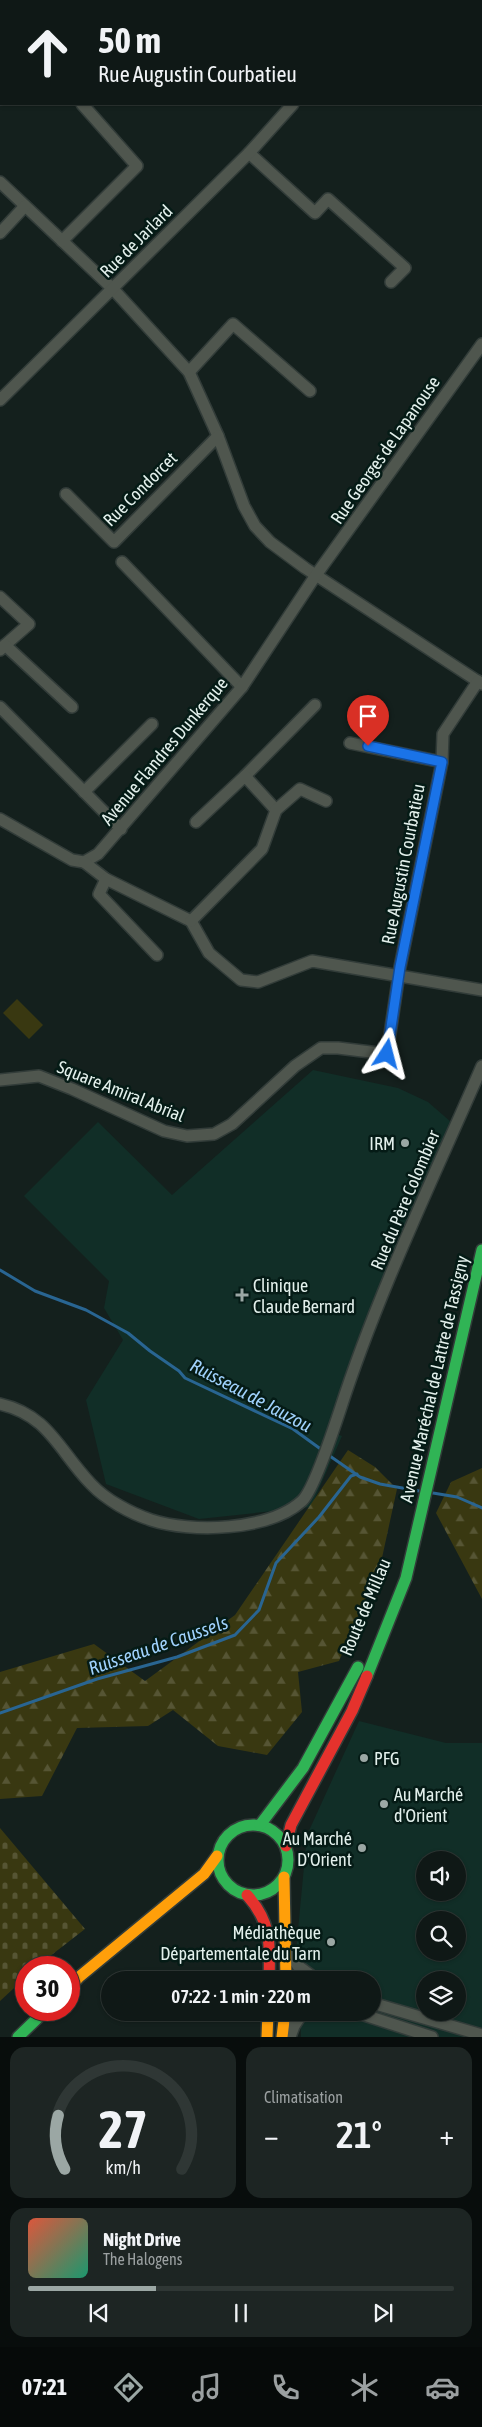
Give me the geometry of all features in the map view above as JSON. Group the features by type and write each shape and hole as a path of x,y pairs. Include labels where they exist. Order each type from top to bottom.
{"main road":[{"name":"Avenue Maréchal de Lattre de Tassigny","path":"421,1516 482,1250"},
{"name":"Route de Millau","path":"260,1825 304,1768 336,1709 376,1630 421,1516"},
{"path":"286,1846 291,1825 352,1711 382,1642 406,1578 421,1516"},
{"name":"Route de Millau","path":"246,1824 336,1709"},
{"path":"80,1976 204,1874 217,1856 225,1838 232,1831 246,1824 260,1825 272,1830 286,1846 288,1857 284,1877 284,1912 288,1951 287,1971"},
{"path":"217,1856 218,1866 225,1882 238,1893 247,1895 268,1892 284,1877"},
{"path":"80,1984 198,1892 210,1885 225,1882"},
{"path":"247,1895 260,1908 266,1920 269,1933 269,1971"},
{"path":"18,2037 35,2021"},
{"path":"267,2037 268,2021"},
{"path":"282,2037 284,2021"}],"street":[{"path":"62,241 137,166 83,105"},
{"name":"Rue de Jarlard","path":"0,400 249,153 292,105"},
{"path":"249,153 315,212 328,199 405,268 391,282"},
{"path":"0,182 112,289 188,372 218,436 244,506 255,526 270,542 316,575 480,683"},
{"path":"0,233 25,206"},
{"path":"188,372 233,324 310,391"},
{"name":"Rue Georges de Lapanouse","path":"316,575 482,344"},
{"name":"Rue Condorcet","path":"66,494 114,542 218,436"},
{"path":"122,562 242,687"},
{"name":"Avenue Flandres Dunkerque","path":"84,862 98,854 120,830 242,687 316,575"},
{"path":"0,596 28,624 3,647 72,707"},
{"name":"Rue Augustin Courbatieu","path":"400,975 442,762 443,734 480,683"},
{"path":"196,822 245,776 315,705"},
{"path":"0,706 120,830"},
{"path":"84,792 152,724"},
{"path":"350,743 442,762"},
{"path":"245,776 276,810"},
{"path":"191,921 262,849 276,810 300,789 326,801"},
{"path":"0,819 58,853 72,860 84,862 106,879 191,921 209,953 241,980 258,982 312,961 482,990"},
{"path":"106,879 99,894 157,955"},
{"name":"Square Amiral Abrial","path":"0,1080 39,1076 72,1088 164,1131 187,1136 214,1134 232,1124 295,1066 321,1048 338,1048 387,1054 400,975"},
{"name":"Rue du Père Colombier","path":"0,1404 23,1411 39,1421 92,1485 118,1504 151,1520 182,1526 233,1528 275,1516 303,1501 323,1460 362,1345 482,1066"},
{"path":"288,1951 298,1966 305,1971"},
{"path":"381,2006 482,2034"},
{"path":"381,2020 432,2037"},
{"path":"290,2037 297,2021"}],"shaded area":[{"name":"Clinique Claude Bernard","path":"313,1070 398,1088 428,1102 451,1122 357,1343 327,1430 342,1436 311,1507 199,1519 106,1484 86,1400 123,1340 104,1308 109,1281 24,1196 98,1122 172,1195"},
{"path":"359,1721 446,1743 482,1743 482,2037 301,2037 300,2021 381,2021 381,1971 297,1971 296,1951 307,1835"}],"green space":[{"path":"17,999 43,1025 29,1039 3,1013"},
{"path":"348,1450 375,1467 397,1489 380,1567 339,1661 298,1672 302,1712 267,1755 218,1746 173,1710 148,1726 77,1728 42,1796 0,1799 0,1672 94,1644 145,1681 235,1615"},
{"path":"482,1468 482,1599 436,1513 451,1482"},
{"path":"0,1828 85,1929 50,1956 15,1956 15,1987 0,2001"}],"waterway":[{"name":"Ruisseau de Jauzou","path":"0,1270 35,1291 86,1310 128,1333 179,1371 185,1378 293,1429 322,1450"},
{"name":"Ruisseau de Caussels","path":"327,1454 360,1477 380,1484 419,1491"},
{"name":"Ruisseau de Caussels","path":"0,1713 97,1679 177,1657 235,1635 259,1610 276,1563 319,1517 351,1476 357,1474"},
{"name":"Ruisseau de Caussels","path":"433,1493 457,1497 482,1508"}],"traffic: fast":[{"path":"367,1676 406,1578 482,1250"},
{"path":"260,1825 303,1768 358,1667"},
{"path":"246,1825 260,1825 273,1831 282,1840 288,1853 288,1860 286,1873 278,1885 260,1895 246,1895 233,1889 224,1880 218,1867 218,1853 224,1840 233,1831 246,1825"},
{"path":"18,2037 35,2021"}],"traffic: slow":[{"path":"80,1976 204,1874 217,1856"},
{"path":"284,1877 286,1971"},
{"path":"267,2037 268,2021"},
{"path":"282,2037 284,2021"}],"traffic: jam":[{"path":"286,1846 291,1825 352,1711 367,1676"},
{"path":"247,1895 261,1915 268,1935 269,1971"}],"place":[{"name":"IRM","path":"405,1143"},
{"name":"Clinique Claude Bernard","path":"242,1295"},
{"name":"PFG","path":"364,1758"},
{"name":"Au Marché d'Orient","path":"384,1804"},
{"name":"Au Marché D'Orient","path":"362,1848"},
{"name":"Médiathèque Départementale du Tarn","path":"331,1942"}],"route":[{"path":"368,746 442,762 400,967 387,1054"}]}
